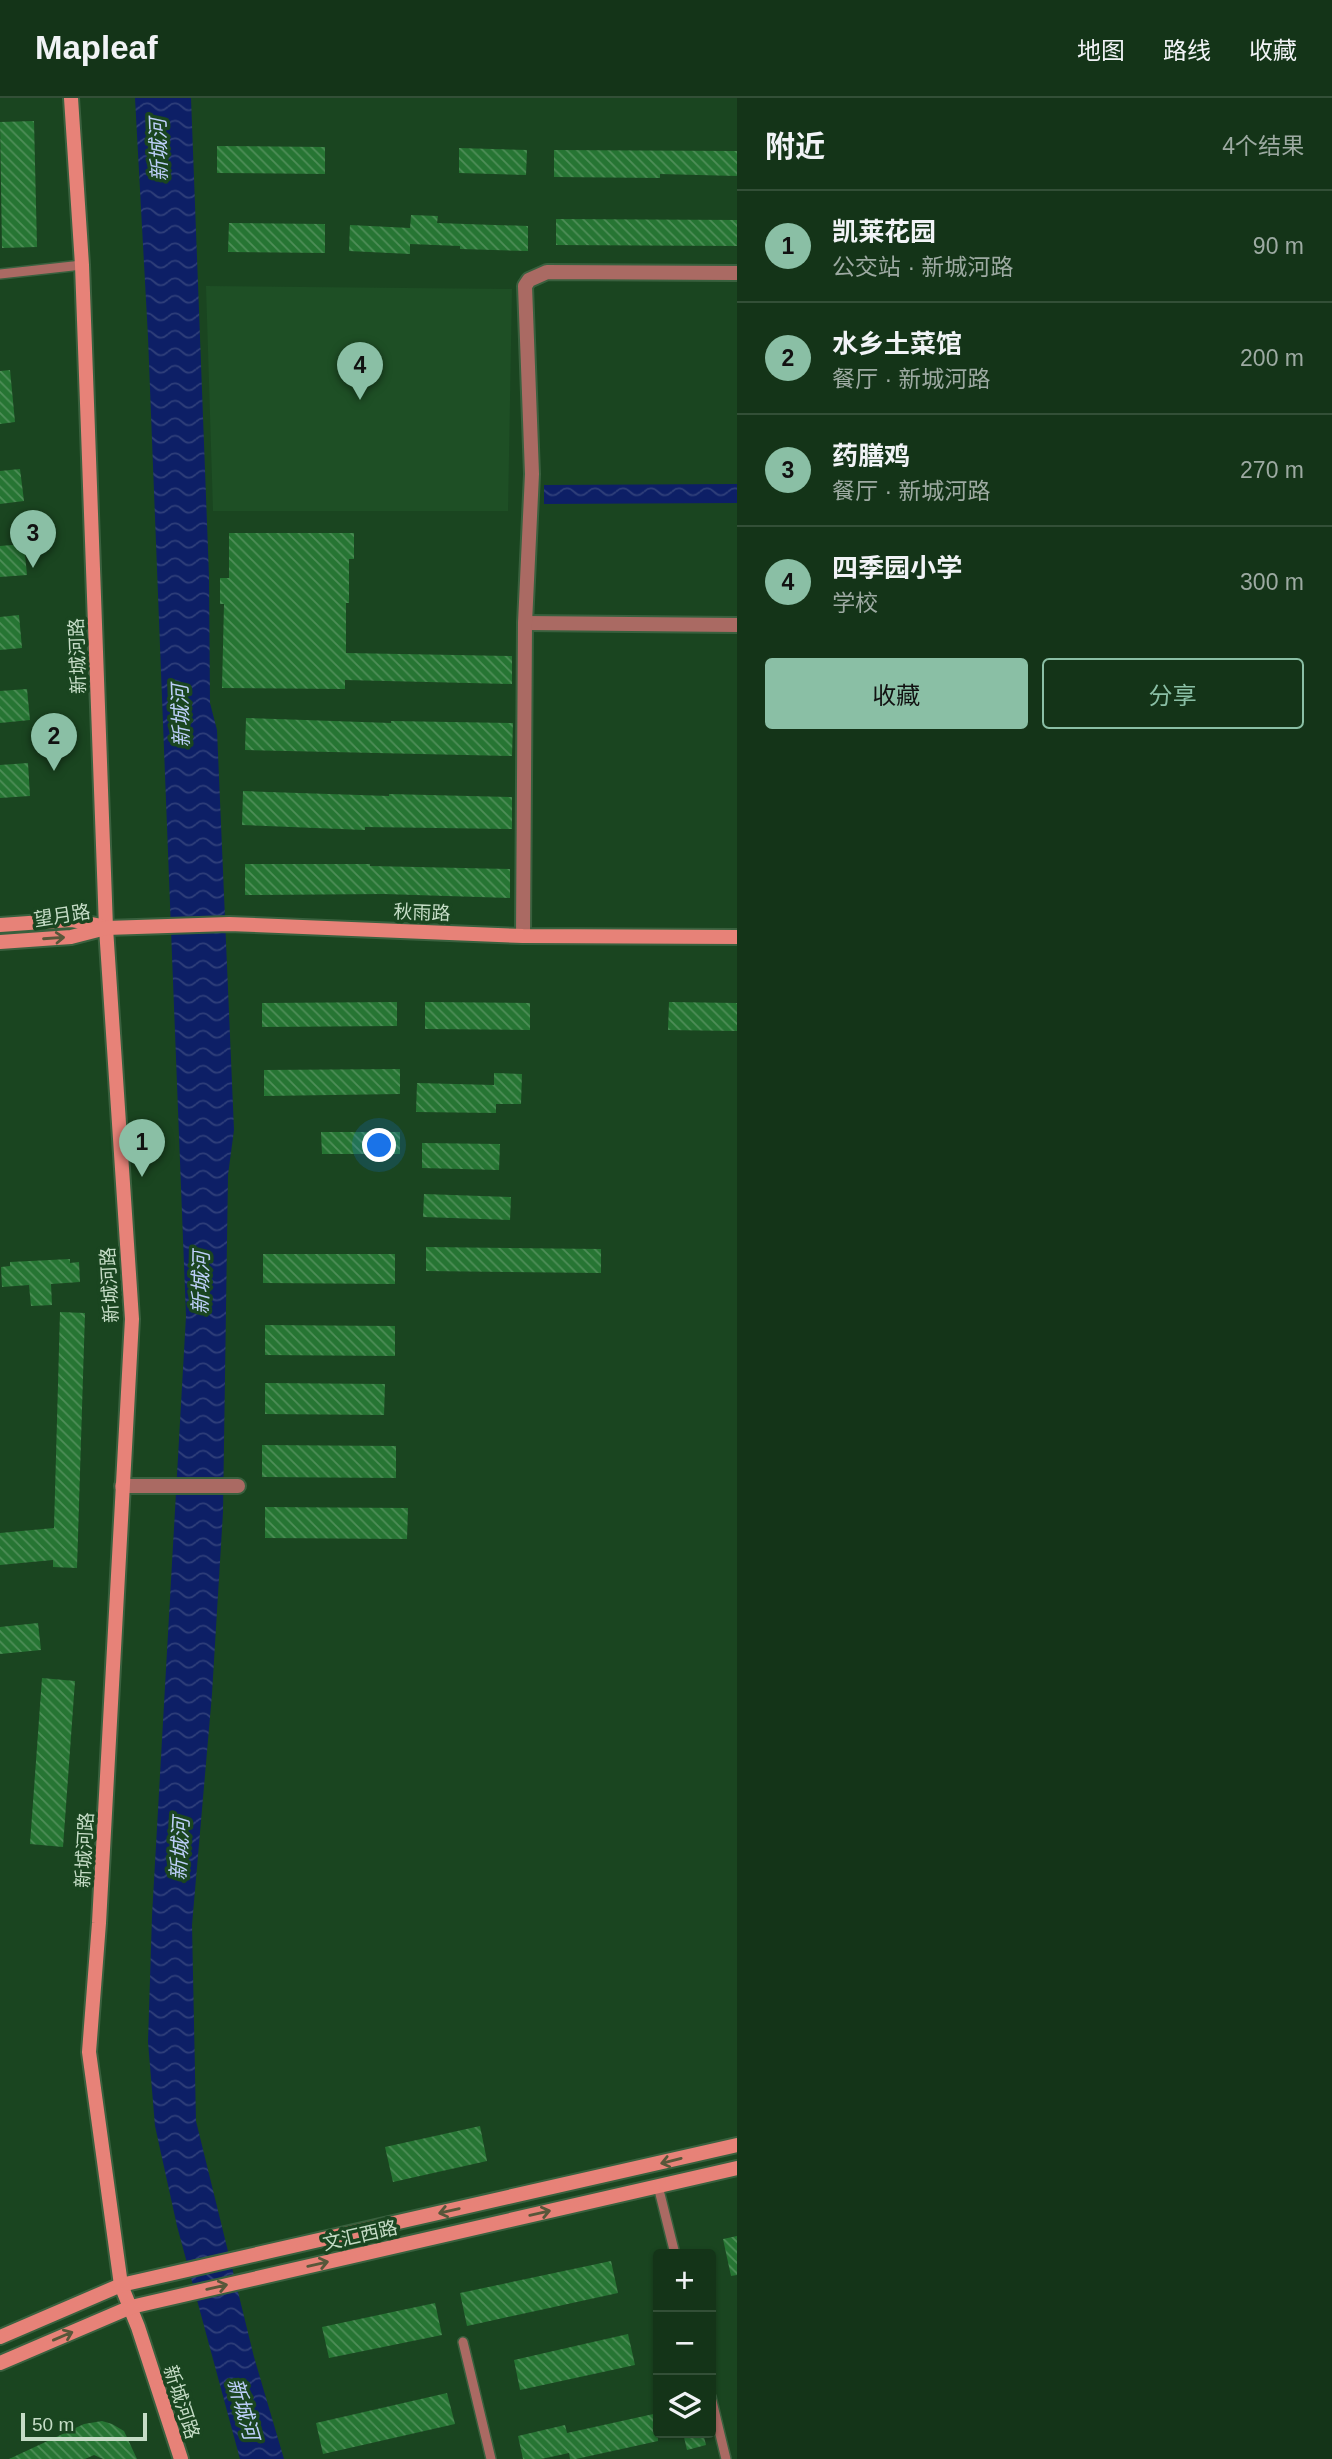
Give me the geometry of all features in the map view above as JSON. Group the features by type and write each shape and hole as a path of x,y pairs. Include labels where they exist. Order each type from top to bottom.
{"street":[{"name":"新城河路","path":"71,98 82,265 106,928 132,1319 100,1910 89,2052 121,2285 131,2307 181,2459"},
{"path":"523,936 525,623 532,474 525,286 529,280 547,272 737,273"},
{"path":"525,623 737,625"},
{"name":"望月路","path":"0,925 71,920 106,928"},
{"name":"秋雨路","path":"106,928 229,924 523,936 737,937"},
{"name":"望月路","path":"0,942 71,937 106,928"},
{"path":"122,1486 238,1486"},
{"name":"文汇西路","path":"0,2337 121,2285 737,2145"},
{"name":"文汇西路","path":"0,2363 131,2307 737,2168"}],"lane":[{"path":"0,274 82,265"},
{"path":"658,2186 674,2249"},
{"path":"463,2342 491,2459"},
{"path":"716,2418 726,2459"}],"shaded area":[{"path":"206,286 512,289 508,511 213,511"}],"water":[{"name":"新城河","path":"135,98 191,98 209,576 210,703 217,730 234,1130 228,1175 223,1512 212,1694 192,1925 196,2121 254,2357 284,2459 240,2459 177,2226 155,2126 148,2042 152,1916 186,1316 148,337"},
{"path":"737,484 737,503 544,504 544,485"}],"building":[{"path":"34,121 37,247 2,248 0,122"},
{"path":"217,146 325,147 325,174 217,173"},
{"path":"459,148 527,150 526,175 459,173"},
{"path":"554,150 737,151 737,176 660,174 660,178 554,177"},
{"path":"411,215 438,216 437,223 528,226 528,251 410,244 410,254 349,251 350,225 410,228"},
{"path":"556,219 737,220 737,246 556,245"},
{"path":"229,223 325,224 325,253 228,252"},
{"path":"10,370 15,422 0,424 0,371"},
{"path":"20,469 24,501 0,504 0,471"},
{"path":"229,533 354,533 354,559 349,559 349,603 346,603 346,653 512,656 512,684 345,680 345,689 222,688 224,604 220,604 220,578 229,578"},
{"path":"24,544 27,575 0,577 0,546"},
{"path":"19,615 22,648 0,650 0,617"},
{"path":"27,689 30,720 0,723 0,691"},
{"path":"246,718 391,723 513,723 512,756 245,750"},
{"path":"28,763 30,796 0,798 0,765"},
{"path":"243,791 512,797 512,829 365,827 365,830 242,825"},
{"path":"245,864 370,864 510,869 510,898 384,894 245,895"},
{"path":"397,1002 397,1026 262,1027 262,1003"},
{"path":"425,1002 530,1003 530,1030 425,1029"},
{"path":"669,1002 737,1003 737,1031 668,1030"},
{"path":"400,1069 400,1094 264,1096 264,1070"},
{"path":"494,1073 522,1074 521,1104 496,1104 496,1113 416,1112 417,1083 494,1085"},
{"path":"321,1132 400,1132 400,1154 322,1154"},
{"path":"422,1143 500,1144 499,1170 422,1168"},
{"path":"424,1194 511,1197 510,1220 423,1217"},
{"path":"426,1247 601,1249 601,1273 426,1271"},
{"path":"263,1254 395,1254 395,1284 263,1283"},
{"path":"70,1259 70,1263 79,1262 80,1282 51,1284 52,1305 31,1306 29,1285 2,1287 1,1267 10,1266 10,1262"},
{"path":"60,1312 85,1313 77,1568 53,1567 53,1560 0,1565 0,1533 54,1528"},
{"path":"265,1325 395,1326 395,1356 265,1355"},
{"path":"265,1383 385,1384 384,1415 265,1414"},
{"path":"262,1445 396,1446 396,1478 262,1477"},
{"path":"265,1507 408,1508 407,1539 265,1538"},
{"path":"38,1623 41,1650 0,1654 0,1627"},
{"path":"42,1678 75,1681 63,1847 30,1844"},
{"path":"480,2126 487,2161 393,2182 385,2147"},
{"path":"737,2236 737,2275 731,2276 723,2239"},
{"path":"611,2261 618,2293 467,2326 460,2293"},
{"path":"435,2303 442,2335 329,2358 322,2327"},
{"path":"628,2334 635,2365 520,2390 514,2360"},
{"path":"447,2393 455,2424 323,2454 316,2423"},
{"path":"653,2414 653,2438 658,2438 658,2441 576,2459 570,2459 569,2453 541,2459 523,2459 518,2436 565,2425 567,2433"},
{"path":"102,2421 124,2431 137,2459 103,2459 94,2455 85,2459 9,2459 84,2424"},
{"path":"684,2438 704,2438 706,2445 687,2450"}],"place":[{"name":"四季园小学","path":"360,400"},
{"name":"药膳鸡","path":"33,568"},
{"name":"水乡土菜馆","path":"54,771"},
{"name":"凯莱花园","path":"142,1177"}]}
